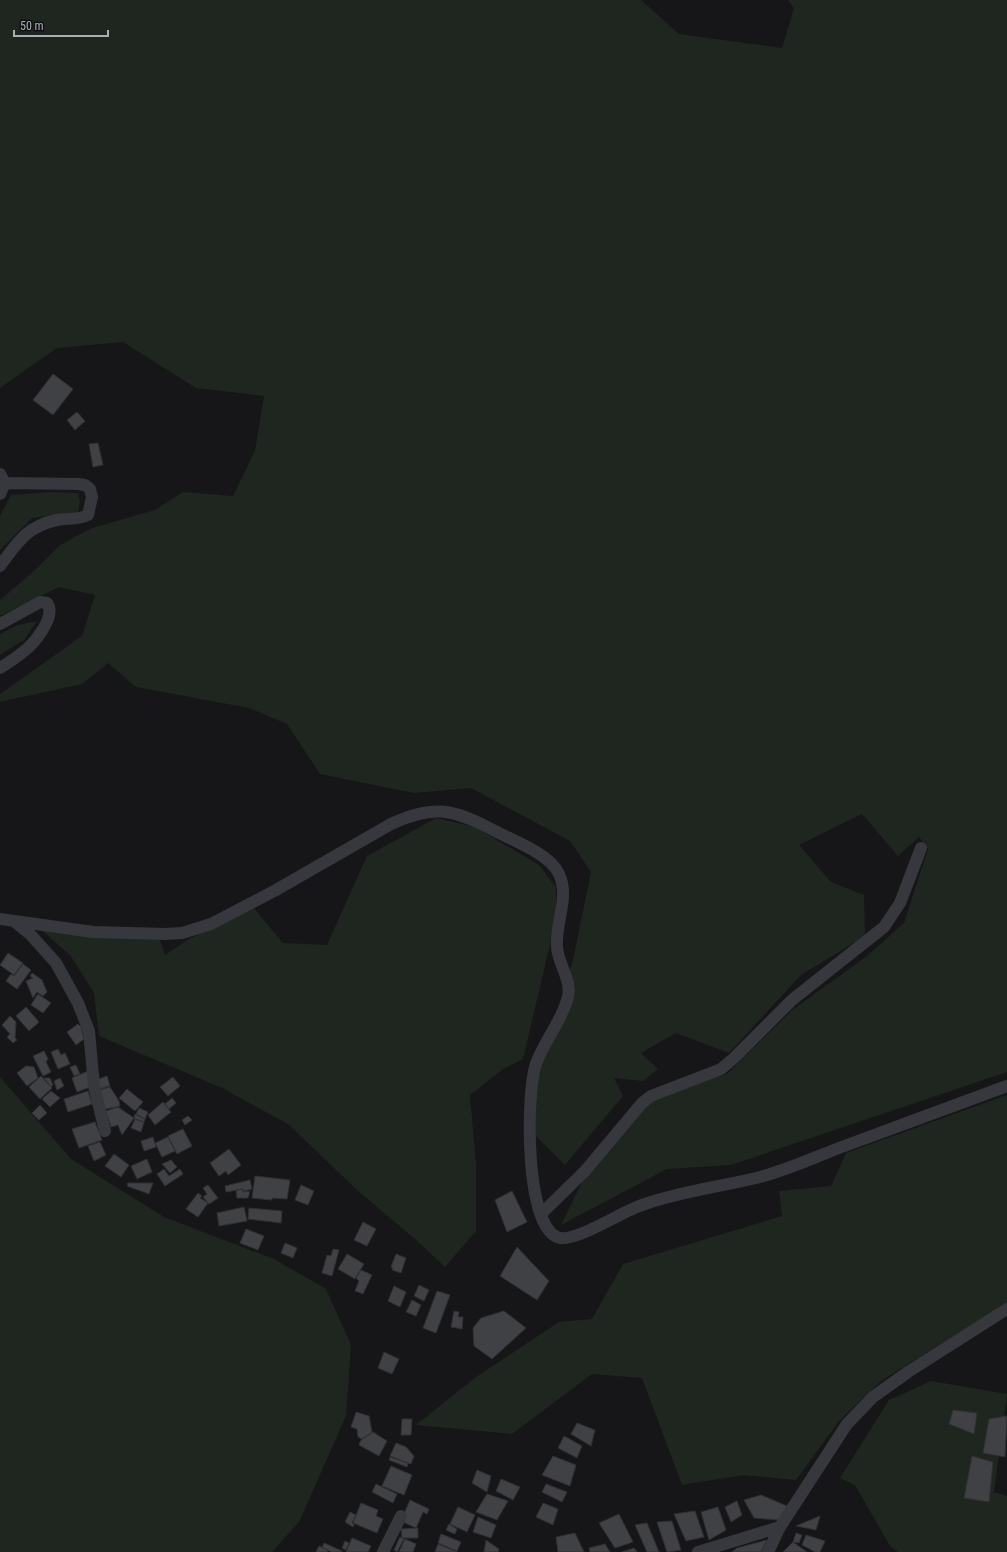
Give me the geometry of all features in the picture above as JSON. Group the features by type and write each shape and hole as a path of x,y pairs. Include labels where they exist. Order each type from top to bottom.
{"street":[{"path":"0,566 21,539 31,529 58,520 81,518 88,515 92,497 90,489 85,485 2,484"},
{"path":"0,624 40,602 47,603 50,608 48,618 34,640 24,652 0,668"},
{"path":"0,919 93,932 166,934 196,929 211,924 276,890 391,824 408,816 430,811 448,812 470,818 546,858 560,875 564,889 557,947 569,990 565,1005 536,1064 529,1118 530,1162 545,1227 550,1233 560,1238 575,1237 639,1206 689,1190 761,1177 1007,1086"},
{"path":"541,1214 585,1171 638,1108 651,1096 721,1069 792,1000 884,927 900,903 921,848"},
{"path":"13,920 30,934 56,963 78,1003 89,1031 94,1086 105,1131"},
{"path":"768,1552 780,1527 847,1424 873,1397 908,1372 1007,1309"},
{"path":"383,1552 401,1516"},
{"path":"698,1552 780,1527"}],"shaded area":[{"path":"0,0 641,0 679,34 782,48 794,8 788,0 1007,0 1007,1072 731,1165 667,1169 561,1225 585,1176 650,1094 727,1074 792,1010 867,956 904,923 928,849 919,837 898,856 862,814 799,845 831,882 864,895 865,936 801,975 729,1053 676,1033 641,1053 658,1069 643,1081 614,1078 623,1096 565,1165 536,1136 535,1086 573,960 591,872 570,841 471,788 414,793 320,774 287,724 249,708 136,687 108,663 82,684 0,702 0,694 82,636 95,595 59,587 0,616 0,600 35,570 60,545 92,528 155,510 183,492 233,496 255,451 264,396 196,388 123,342 57,348 0,388"},
{"path":"49,492 78,493 80,501 78,512 32,518 0,550 0,516 11,495"},
{"path":"37,621 24,640 0,655 0,634 18,625"},
{"path":"436,818 475,827 539,865 556,887 556,919 523,1059 502,1070 470,1095 476,1164 476,1231 445,1267 356,1189 288,1124 222,1088 99,1036 94,993 70,955 32,922 157,930 165,955 189,939 253,907 283,943 327,945 367,856"},
{"path":"0,1077 71,1159 164,1217 274,1259 326,1289 351,1345 346,1416 299,1522 272,1552 0,1552"},
{"path":"1007,1095 1007,1303 881,1381 839,1421 796,1480 743,1475 682,1485 642,1378 592,1374 512,1434 416,1425 476,1377 559,1322 592,1319 623,1264 782,1216 779,1191 831,1186 846,1153"},
{"path":"931,1381 1007,1394 994,1492 1007,1496 1007,1552 898,1552 890,1546 855,1485 840,1478 889,1400"}],"building":[{"path":"53,374 73,389 53,415 33,400"},
{"path":"77,412 85,421 75,430 67,420"},
{"path":"98,443 103,465 93,467 89,444"},
{"path":"8,953 23,963 14,975 0,965"},
{"path":"23,964 31,970 17,989 6,981 11,974 14,976"},
{"path":"32,973 42,980 47,992 43,996 37,992 33,998 26,981 33,978 30,976"},
{"path":"38,994 51,1003 43,1013 31,1005"},
{"path":"26,1007 39,1022 29,1031 16,1016"},
{"path":"10,1016 16,1022 15,1038 17,1040 13,1043 7,1037 10,1034 2,1025"},
{"path":"78,1024 81,1027 84,1039 76,1045 67,1032"},
{"path":"58,1049 61,1055 65,1053 70,1064 58,1069 51,1052"},
{"path":"44,1051 48,1059 46,1062 51,1072 43,1076 33,1056"},
{"path":"76,1065 80,1074 74,1076 70,1067"},
{"path":"26,1066 34,1067 38,1078 27,1086 17,1073"},
{"path":"88,1071 93,1086 77,1092 72,1078"},
{"path":"41,1076 52,1088 40,1099 29,1087"},
{"path":"107,1076 110,1086 99,1089 96,1080"},
{"path":"173,1077 180,1086 168,1096 160,1087"},
{"path":"44,1078 50,1078 53,1085 51,1087"},
{"path":"60,1078 64,1086 57,1090 54,1081"},
{"path":"110,1087 119,1101 120,1106 101,1110 99,1090"},
{"path":"127,1089 143,1102 135,1111 119,1098"},
{"path":"51,1091 60,1098 50,1107 42,1099"},
{"path":"88,1091 92,1104 68,1112 64,1099"},
{"path":"172,1098 176,1103 169,1109 165,1104"},
{"path":"163,1102 171,1112 155,1125 148,1115"},
{"path":"40,1105 47,1113 39,1120 32,1113"},
{"path":"118,1107 134,1118 122,1135 118,1125 111,1127 106,1111"},
{"path":"139,1108 148,1112 145,1119 136,1114"},
{"path":"135,1114 145,1119 144,1122 134,1119"},
{"path":"188,1116 192,1120 185,1125 182,1120"},
{"path":"135,1119 144,1122 141,1132 131,1128"},
{"path":"95,1122 102,1140 79,1148 72,1129"},
{"path":"183,1129 192,1146 177,1154 168,1136"},
{"path":"153,1137 156,1147 144,1151 141,1141"},
{"path":"168,1137 175,1151 162,1157 155,1143"},
{"path":"100,1142 106,1155 94,1161 88,1146"},
{"path":"229,1149 241,1165 228,1175 226,1171 219,1176 210,1163"},
{"path":"114,1154 129,1165 121,1177 105,1166"},
{"path":"147,1159 152,1172 137,1179 131,1166"},
{"path":"171,1160 177,1167 170,1173 162,1164"},
{"path":"164,1169 169,1176 180,1169 183,1174 165,1186 157,1174"},
{"path":"255,1176 290,1180 287,1199 272,1198 272,1200 252,1198"},
{"path":"250,1180 252,1189 226,1192 225,1186"},
{"path":"128,1183 153,1183 149,1194 127,1186"},
{"path":"208,1185 218,1198 209,1204 203,1197 207,1194 203,1188"},
{"path":"301,1185 314,1191 308,1205 295,1200"},
{"path":"243,1189 243,1192 250,1191 248,1198 237,1198 236,1190"},
{"path":"512,1191 527,1222 507,1232 495,1200"},
{"path":"198,1193 202,1196 200,1198 208,1203 198,1217 186,1209"},
{"path":"244,1207 247,1221 219,1226 217,1213"},
{"path":"249,1208 282,1211 281,1223 248,1219"},
{"path":"363,1222 376,1229 367,1246 354,1240"},
{"path":"246,1229 264,1236 258,1250 240,1243"},
{"path":"285,1243 297,1248 293,1258 281,1253"},
{"path":"517,1247 549,1281 537,1300 500,1276"},
{"path":"333,1249 339,1250 332,1276 322,1273 327,1255 331,1256"},
{"path":"347,1254 364,1264 355,1279 338,1269"},
{"path":"396,1254 406,1258 401,1273 392,1270 393,1268 391,1267"},
{"path":"361,1270 372,1275 363,1294 355,1291 359,1281 356,1278"},
{"path":"419,1285 429,1290 424,1301 414,1296"},
{"path":"394,1286 406,1292 400,1307 388,1301"},
{"path":"437,1291 450,1295 436,1333 423,1328"},
{"path":"412,1300 421,1305 416,1316 406,1312"},
{"path":"454,1311 459,1312 458,1317 463,1317 462,1329 451,1327"},
{"path":"504,1311 526,1328 492,1359 474,1346 473,1328 481,1318"},
{"path":"384,1352 399,1359 392,1374 378,1368"},
{"path":"953,1410 977,1413 974,1434 949,1424"},
{"path":"356,1412 369,1416 372,1432 362,1439 358,1437 357,1429 351,1427"},
{"path":"1007,1416 1005,1457 983,1453 989,1419"},
{"path":"402,1419 412,1419 411,1435 401,1435"},
{"path":"577,1423 595,1430 591,1446 571,1434"},
{"path":"373,1432 387,1441 379,1456 359,1445 361,1440"},
{"path":"564,1436 582,1446 577,1458 558,1448"},
{"path":"396,1443 406,1447 414,1456 411,1464 390,1456"},
{"path":"553,1456 576,1465 570,1486 542,1475"},
{"path":"972,1456 993,1462 989,1502 964,1498"},
{"path":"390,1457 408,1463 407,1467 389,1460"},
{"path":"391,1466 412,1475 404,1495 382,1486"},
{"path":"477,1470 491,1476 487,1492 472,1483"},
{"path":"501,1479 520,1487 513,1500 496,1491"},
{"path":"376,1484 397,1494 393,1503 372,1492"},
{"path":"546,1484 567,1492 562,1502 542,1492"},
{"path":"487,1494 508,1501 497,1520 476,1512"},
{"path":"761,1495 787,1506 779,1520 754,1518 744,1500"},
{"path":"410,1500 429,1509 427,1514 423,1512 416,1528 401,1521"},
{"path":"737,1501 742,1515 731,1522 725,1507"},
{"path":"361,1503 378,1510 376,1516 383,1519 377,1533 353,1523"},
{"path":"543,1503 558,1509 553,1525 536,1517"},
{"path":"458,1507 475,1515 467,1532 450,1524"},
{"path":"718,1507 726,1530 709,1540 701,1512"},
{"path":"695,1511 704,1537 686,1541 674,1514"},
{"path":"350,1512 356,1515 352,1523 354,1525 353,1527 345,1522"},
{"path":"619,1514 633,1542 615,1548 599,1523"},
{"path":"820,1516 816,1530 796,1526"},
{"path":"478,1517 496,1525 491,1538 473,1532"},
{"path":"672,1521 681,1550 667,1552 657,1522"},
{"path":"647,1523 659,1552 647,1552 635,1525"},
{"path":"449,1524 457,1529 455,1534 446,1530"},
{"path":"418,1528 418,1538 402,1538 401,1529"},
{"path":"575,1533 584,1552 558,1552 556,1537"},
{"path":"796,1533 802,1535 799,1543 793,1542"},
{"path":"441,1534 461,1542 457,1551 438,1543"},
{"path":"806,1535 825,1541 820,1552 815,1552 802,1545"},
{"path":"400,1537 404,1539 397,1552 394,1550"},
{"path":"352,1538 371,1546 368,1552 346,1552"},
{"path":"405,1539 416,1544 413,1552 399,1552"},
{"path":"486,1540 499,1549 498,1552 484,1552"},
{"path":"767,1540 761,1552 732,1552 737,1548"},
{"path":"345,1541 349,1543 346,1550 342,1548"},
{"path":"793,1542 807,1552 783,1552"},
{"path":"324,1543 342,1552 332,1552 322,1548"},
{"path":"438,1544 457,1552 435,1552"},
{"path":"605,1544 610,1552 590,1552 589,1548"},
{"path":"319,1546 328,1550 327,1552 316,1552"},
{"path":"634,1548 637,1552 622,1552"}]}
